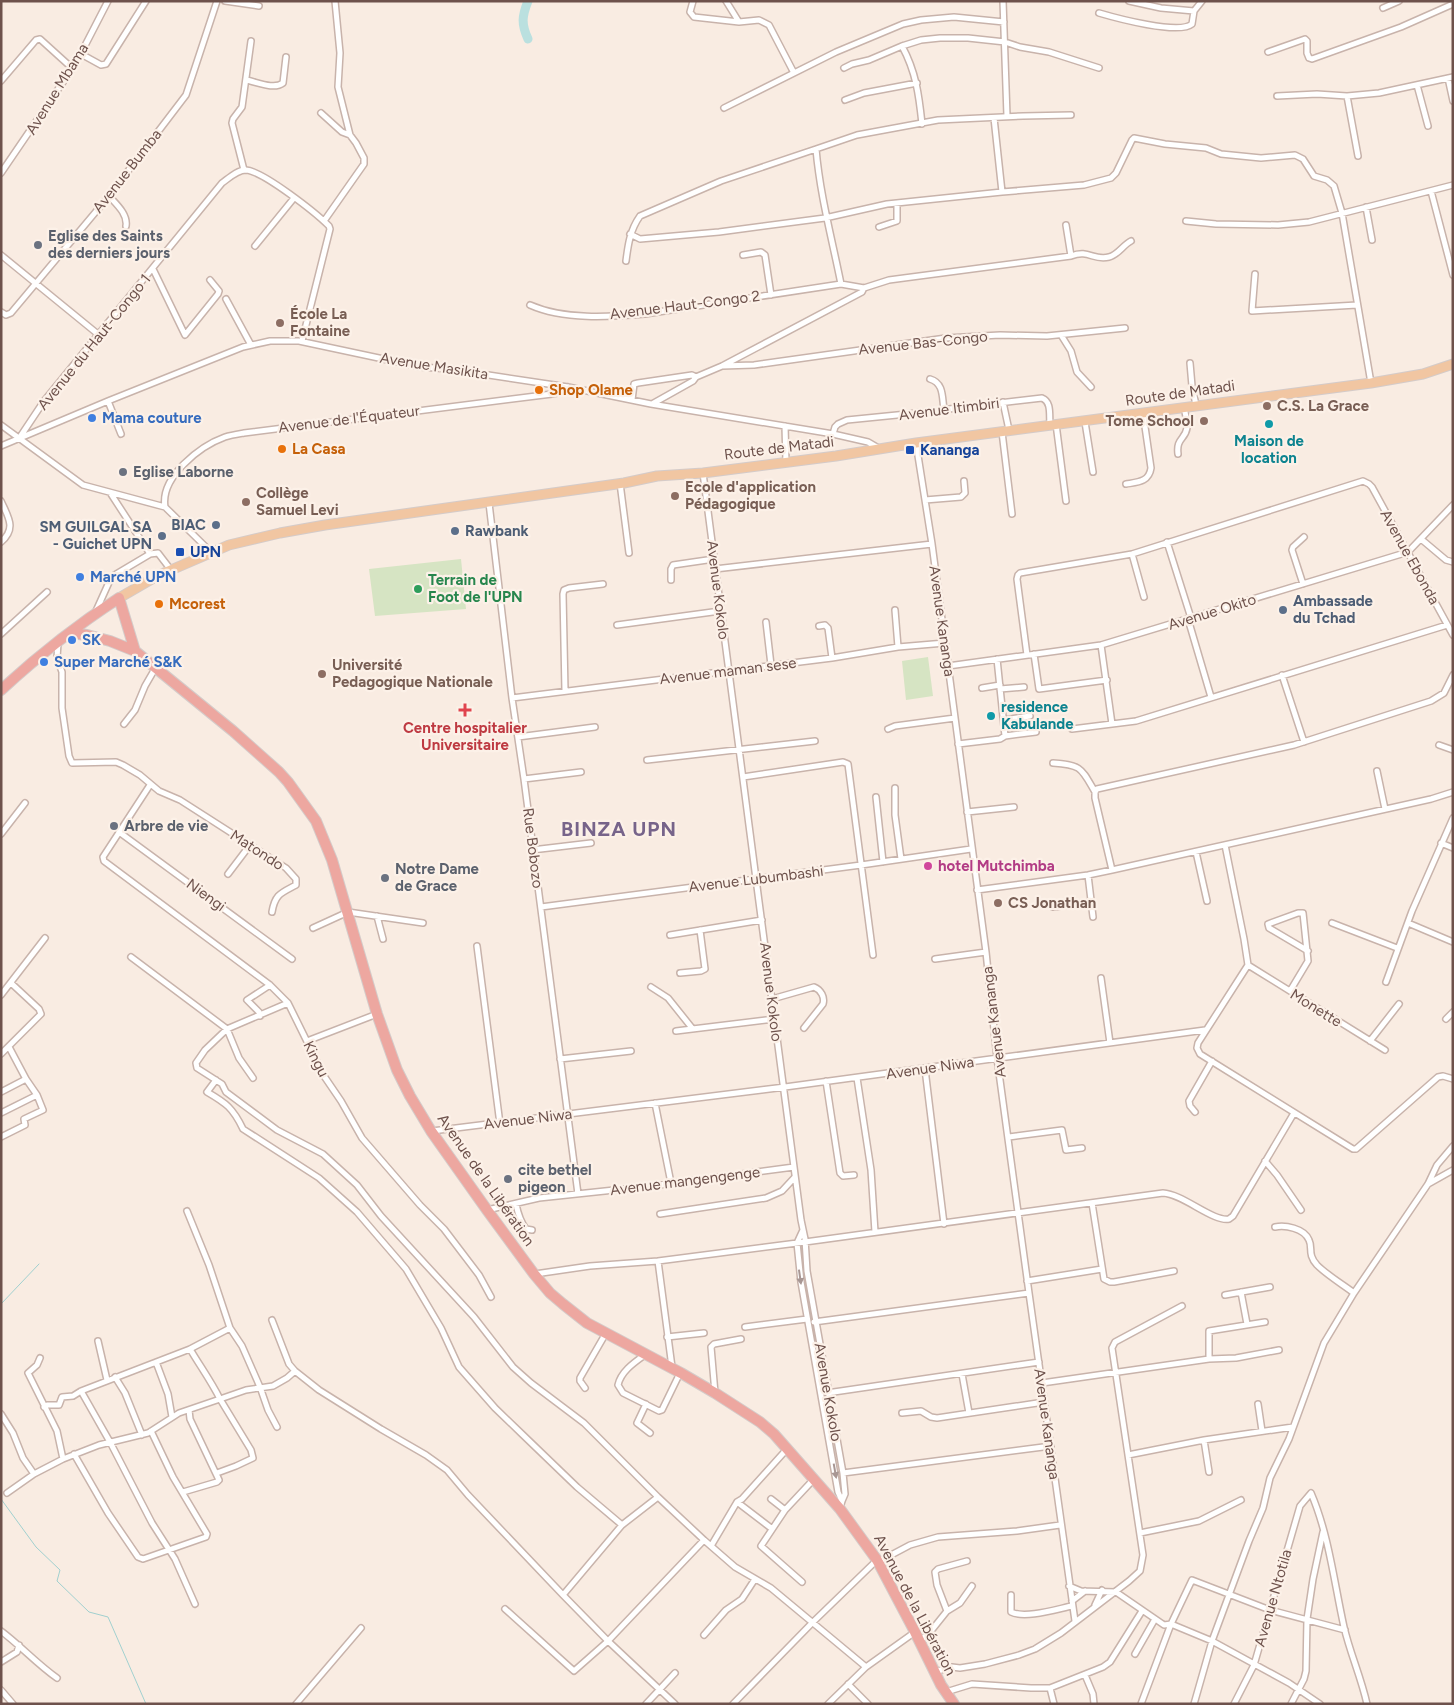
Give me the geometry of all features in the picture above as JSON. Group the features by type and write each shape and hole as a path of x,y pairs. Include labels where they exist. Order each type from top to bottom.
{"highway":[{"path":"1,690 70,632 119,598 135,651"},
{"name":"Avenue de la Libération","path":"70,632 110,641 135,651 233,731 288,782 307,806 322,834 332,860 377,1014 397,1070 410,1096 432,1131 487,1210 534,1274 550,1293 563,1304 587,1323 676,1370 760,1422 841,1505 878,1561 918,1636 934,1672 954,1704"}],"main road":[{"name":"Route de Matadi","path":"119,598 170,570 230,545 280,532 325,524 489,503 657,476 786,462 916,443 1085,422 1196,405 1372,383 1422,374 1453,364"}],"street":[{"name":"Avenue Mbama","path":"1,173 81,54 108,1"},
{"path":"81,54 101,65 106,64 146,1"},
{"name":"Avenue Bumba","path":"1,312 6,316 10,315 109,196 186,95 217,1"},
{"path":"225,1 259,6"},
{"path":"324,222 364,164 364,158 350,135 338,87 340,53 335,1"},
{"path":"693,1 690,12 694,17 739,22 759,20 769,25 794,73"},
{"path":"726,1 739,22"},
{"path":"1003,1 1006,116"},
{"path":"1129,1 1161,8 1194,11"},
{"path":"1099,13 1152,26 1186,28 1192,24 1194,11 1202,1"},
{"path":"1383,8 1399,1"},
{"path":"1268,52 1305,39 1308,41 1307,52 1309,58 1312,59 1401,27 1453,4"},
{"path":"724,108 836,52 903,24 921,20 954,17 1004,22"},
{"path":"844,68 921,40 968,38 1005,42 1020,47 1049,52 1099,68"},
{"path":"1,81 20,57 36,40 40,39 72,68"},
{"path":"251,41 242,108 232,119 244,170 267,178 324,222 330,229 302,342"},
{"path":"902,46 911,63 917,83 922,124"},
{"path":"246,80 276,86 281,85 283,83 286,57"},
{"path":"1277,96 1317,94 1346,96 1379,92 1450,78 1453,101"},
{"path":"845,100 864,93 917,83"},
{"path":"1417,85 1428,126"},
{"path":"1346,96 1358,156"},
{"path":"321,113 342,132 350,135"},
{"path":"626,261 630,234 640,216 721,181 857,135 946,119 1071,115"},
{"path":"994,118 1002,192"},
{"path":"630,234 640,239 675,237 828,217 897,204 1084,185 1111,178 1119,169 1134,138 1165,144 1206,148 1220,154 1261,158 1295,155 1299,156 1308,165 1314,176 1328,180 1334,186 1342,213 1372,383"},
{"path":"816,149 818,178 828,217 840,284"},
{"name":"Avenue du Haut-Congo 1","path":"19,438 44,401 153,270 222,183 237,172 244,170"},
{"path":"1186,220 1216,224 1278,225 1310,222 1453,185"},
{"path":"1431,191 1451,258 1453,275"},
{"path":"109,196 125,216 126,226"},
{"path":"255,246 294,198"},
{"path":"879,227 897,222 897,204"},
{"path":"1366,207 1372,240"},
{"path":"1066,226 1071,256"},
{"name":"Avenue Haut-Congo 2","path":"530,306 556,314 621,316 645,314 840,284 864,288 889,280 1088,253 1093,256 1110,257 1131,241"},
{"path":"743,255 761,252 765,255 771,295"},
{"path":"1,255 99,335"},
{"path":"153,270 185,335 219,292 210,280"},
{"path":"1254,274 1252,311 1357,305"},
{"path":"632,400 634,384 692,375 696,377 722,366 862,292 864,288"},
{"path":"226,299 251,345"},
{"name":"Avenue Bas-Congo","path":"722,366 754,365 946,338 1000,335 1047,336 1125,328"},
{"path":"1061,335 1071,351 1077,372 1091,387"},
{"name":"Avenue Masikita","path":"1,446 222,354 270,341 302,342 421,367 449,369 568,387 652,404 833,434 868,442 881,449"},
{"path":"1190,363 1196,405"},
{"path":"652,404 694,382 696,377"},
{"path":"930,379 940,385 944,410"},
{"name":"Avenue de l'Équateur","path":"165,507 164,503 170,483 182,465 224,438 244,433 367,416 552,394 562,392 568,387"},
{"name":"Avenue Itimbiri","path":"833,434 835,427 847,420 1042,398 1049,403 1053,425"},
{"path":"108,401 121,434"},
{"path":"1003,402 1012,514"},
{"path":"1178,454 1179,440 1184,436 1187,429 1184,407"},
{"path":"1126,484 1142,481 1150,473 1151,468 1143,413"},
{"path":"1085,422 1093,472"},
{"path":"1,425 82,484 165,507 212,554"},
{"path":"1053,425 1066,501"},
{"path":"786,426 786,462"},
{"name":"Avenue Kananga","path":"916,443 932,544 986,952 1008,1137 1051,1446 1060,1525 1075,1621"},
{"name":"Avenue Kokolo","path":"703,472 774,1019 785,1087 806,1261 843,1473 845,1494 841,1505"},
{"name":"Avenue Ebonda","path":"1167,542 1363,481 1372,487 1453,634"},
{"path":"925,500 961,497 965,493 964,482"},
{"path":"620,483 630,553"},
{"path":"111,493 150,554"},
{"path":"1,501 10,522 9,533 1,542"},
{"name":"Rue Bobozo","path":"489,503 512,698 578,1194"},
{"name":"Avenue Okito","path":"948,666 1101,644 1408,552 1453,505"},
{"path":"1447,512 1453,517"},
{"path":"1303,584 1292,550 1304,537"},
{"path":"1421,539 1446,560 1453,562"},
{"path":"1026,654 1018,576 1024,571 1132,554 1167,542 1211,697"},
{"path":"715,569 932,544"},
{"path":"94,614 113,576 150,554 158,552 170,570"},
{"path":"1132,554 1144,597"},
{"path":"671,580 673,565 714,559"},
{"path":"565,691 564,590 603,584"},
{"path":"1,634 47,592"},
{"path":"895,610 898,648"},
{"path":"617,625 720,611"},
{"path":"766,622 771,665"},
{"path":"819,626 825,625 828,628 832,658"},
{"path":"1072,729 1136,721 1447,625"},
{"name":"Matondo","path":"58,642 57,658 62,672 62,708 69,756 72,763 116,762 123,765 159,791 180,800 286,868 296,879 296,885 274,900 272,912"},
{"name":"Avenue maman sese","path":"512,698 945,643"},
{"path":"1101,644 1112,724"},
{"path":"1034,654 1039,689 1106,680"},
{"path":"997,659 1004,736"},
{"path":"124,724 135,710 145,686 156,667"},
{"path":"1095,792 1100,788 1245,757 1304,742 1431,701 1444,693 1453,674"},
{"path":"1282,675 1304,742"},
{"path":"982,688 1024,688"},
{"path":"1004,720 1030,716"},
{"path":"888,729 894,726 955,718"},
{"path":"518,737 595,727"},
{"path":"958,744 1036,732"},
{"path":"647,760 815,741"},
{"path":"1439,744 1453,750"},
{"path":"743,777 847,763 849,766 873,954"},
{"path":"1053,763 1077,766 1084,773 1095,792 1112,870"},
{"path":"1377,771 1385,809"},
{"path":"524,779 582,772"},
{"path":"119,832 150,785"},
{"path":"894,788 894,805 901,859"},
{"path":"977,890 1088,875 1431,799 1453,792"},
{"path":"876,798 884,862"},
{"path":"2,833 25,802"},
{"path":"967,812 1014,807"},
{"path":"1386,982 1408,923 1453,818"},
{"name":"Kingu","path":"119,832 102,859 270,986 288,1003 324,1076 362,1138 420,1205 444,1229 480,1275 491,1297"},
{"name":"Niengi","path":"119,832 292,959"},
{"path":"532,850 591,843"},
{"path":"1441,843 1453,848"},
{"path":"228,874 250,845"},
{"path":"1225,845 1248,965 1205,1030 1198,1043 1197,1048 1200,1054 1291,1109 1294,1113 1350,1148 1356,1149 1438,1077 1443,1076 1453,1079"},
{"name":"Avenue Lubumbashi","path":"541,907 884,862 971,848"},
{"path":"1196,852 1207,901"},
{"path":"1088,875 1093,917"},
{"path":"1053,907 1091,902"},
{"path":"313,928 348,912 423,923"},
{"path":"1290,991 1307,964 1308,951 1304,916 1301,912 1268,924 1269,928 1308,951"},
{"path":"377,916 383,939"},
{"path":"670,935 762,920"},
{"path":"1332,923 1398,948"},
{"path":"1408,923 1453,942"},
{"path":"680,974 705,969 700,930"},
{"path":"1,995 45,938"},
{"path":"477,946 500,1124"},
{"path":"935,959 986,952"},
{"path":"131,957 227,1029 239,1058 253,1078"},
{"name":"Monette","path":"1248,965 1385,1050"},
{"path":"1100,978 1110,1043"},
{"path":"1,1054 41,1014 39,1009 11,983"},
{"path":"260,1016 259,1012 247,1000 270,986"},
{"path":"651,987 668,998 692,1028"},
{"path":"772,999 814,987 820,991 824,1000 823,1004 804,1028"},
{"path":"288,1003 227,1029 205,1050 196,1063 197,1068 222,1084 226,1092 277,1130 323,1154 357,1185 381,1216 474,1317 513,1367 584,1423 658,1497 735,1567 771,1588 866,1667"},
{"path":"1370,1041 1399,1004"},
{"path":"1446,1019 1453,1012"},
{"path":"307,1041 377,1014"},
{"path":"676,1032 692,1028 774,1019"},
{"name":"Avenue Niwa","path":"432,1131 857,1078 1205,1030"},
{"path":"1,1137 25,1125 24,1119 43,1110 37,1095 9,1047"},
{"path":"560,1059 631,1052"},
{"path":"1195,1112 1190,1106 1189,1101 1212,1061"},
{"path":"925,1069 944,1224"},
{"path":"1,1092 26,1078"},
{"path":"857,1078 871,1170 875,1232"},
{"path":"216,1080 207,1092 228,1105 237,1116 243,1129 319,1178 357,1212 406,1269 441,1328 459,1367 523,1436 577,1487 622,1525"},
{"path":"826,1081 840,1173 843,1176 854,1176"},
{"path":"1,1113 37,1095"},
{"path":"655,1103 671,1183"},
{"path":"534,1274 590,1266 658,1261 1163,1193 1170,1193 1220,1218 1229,1219 1233,1216 1294,1113"},
{"path":"1008,1137 1062,1130 1066,1150 1082,1148"},
{"path":"1194,1704 1212,1641 1263,1508 1270,1478 1289,1439 1324,1343 1354,1293 1428,1184 1438,1165 1453,1146"},
{"path":"1265,1162 1277,1175 1301,1210"},
{"name":"Avenue mangengenge","path":"487,1210 539,1198 794,1167"},
{"path":"1428,1184 1453,1170"},
{"path":"660,1214 766,1198 782,1191 796,1177"},
{"path":"1092,1203 1104,1278 1110,1282 1174,1271"},
{"path":"516,1204 523,1226 526,1229 532,1230"},
{"path":"188,1211 212,1273 230,1328 242,1346 268,1410 277,1427"},
{"path":"1275,1227 1291,1227 1306,1236 1310,1241 1310,1253 1315,1264 1354,1293"},
{"path":"803,1230 797,1243 801,1282 841,1505"},
{"path":"646,1354 627,1370 619,1380 618,1385 623,1393 660,1411 676,1370 667,1337 658,1261"},
{"path":"1027,1280 1102,1269"},
{"path":"1225,1295 1270,1287"},
{"path":"1241,1292 1247,1324"},
{"path":"745,1327 816,1321 1029,1293"},
{"path":"934,1672 1019,1655 1035,1649 1061,1633 1116,1592 1140,1571 1143,1555 1112,1353 1113,1345 1115,1342 1182,1306"},
{"path":"272,1320 290,1364 295,1371 319,1390 426,1455 447,1470 468,1495 563,1595 608,1641 675,1704"},
{"path":"1209,1359 1209,1331 1265,1322"},
{"path":"44,1407 59,1405 62,1398 73,1396 107,1380 190,1349 230,1328"},
{"path":"585,1388 580,1378 606,1333"},
{"path":"667,1337 704,1333"},
{"path":"715,1393 711,1347 714,1344 741,1339"},
{"path":"98,1341 107,1380"},
{"path":"190,1349 251,1450 253,1458 217,1473"},
{"path":"1042,1383 1209,1359 1236,1358 1279,1350"},
{"path":"40,1358 37,1365 28,1373 56,1431 64,1459"},
{"path":"156,1362 168,1394 172,1417"},
{"path":"822,1394 1039,1362"},
{"path":"7,1493 34,1474 74,1454 110,1442 142,1435 172,1417 189,1410 246,1390 260,1387 265,1388 280,1383 295,1371"},
{"path":"962,1374 969,1413"},
{"path":"115,1378 125,1393 142,1435"},
{"path":"81,1391 152,1523 170,1550 194,1604"},
{"path":"902,1413 921,1411 934,1418 1044,1402"},
{"path":"646,1404 637,1421 650,1433"},
{"path":"1258,1404 1262,1431"},
{"path":"183,1492 219,1480 192,1425 189,1410"},
{"path":"1,1414 13,1433 23,1458 34,1474"},
{"path":"1128,1455 1204,1440 1293,1427"},
{"path":"74,1454 108,1512 138,1557 142,1559 206,1537 207,1534 173,1477 151,1431"},
{"path":"1204,1440 1209,1472"},
{"path":"843,1473 1051,1446"},
{"path":"711,1546 736,1502 742,1499 787,1449"},
{"path":"802,1582 761,1546 771,1528 785,1510 814,1479"},
{"name":"Avenue Ntotila","path":"1234,1704 1254,1665 1298,1511 1311,1493 1318,1508 1324,1530"},
{"path":"563,1595 622,1525 658,1497"},
{"path":"771,1499 785,1510"},
{"path":"1140,1533 1199,1521 1241,1500"},
{"path":"736,1502 771,1528"},
{"path":"732,1704 812,1622 878,1561 910,1545 938,1537 1017,1531 1060,1525"},
{"path":"1291,1704 1306,1671 1307,1619 1313,1579 1324,1530"},
{"path":"1324,1530 1345,1630 1367,1704"},
{"path":"505,1609 574,1672 608,1641 704,1540"},
{"path":"947,1611 937,1584 935,1572 938,1569 966,1561"},
{"path":"704,1635 726,1610 742,1599 755,1579"},
{"path":"1141,1704 1171,1624 1192,1580 1270,1610 1345,1630"},
{"path":"828,1704 866,1667 918,1636 931,1631 947,1611 960,1603 972,1586"},
{"path":"1069,1586 1085,1591 1102,1590 1116,1592 1164,1625 1171,1624 1212,1641 1299,1690 1320,1704"},
{"path":"1091,1609 1100,1598 1102,1590"},
{"path":"1011,1595 1011,1612 1016,1614 1033,1614 1072,1604 1085,1591"},
{"path":"946,1692 972,1684 1050,1688 1085,1675 1110,1662 1142,1611"},
{"path":"1135,1654 1155,1619"},
{"path":"296,1704 361,1628"},
{"path":"1,1631 19,1645 39,1666 57,1678"},
{"path":"1,1662 17,1652 19,1645"},
{"path":"646,1704 674,1673"},
{"path":"1085,1675 1093,1694 1094,1704"},
{"path":"848,1684 868,1704"},
{"path":"1050,1688 1054,1704"},
{"path":"1,1690 12,1704"}],"green space":[{"name":"Terrain de Foot de l'UPN","path":"461,559 466,609 375,616 369,569"},
{"path":"928,657 933,696 906,700 902,661"}],"waterway":[{"path":"528,1 523,20 528,39"},
{"path":"1,1304 39,1264"},
{"path":"1,1499 36,1547 60,1570 57,1581 89,1612 108,1617 146,1704"}],"place":[{"name":"Eglise des Saints des derniers jours","path":"38,245"},
{"name":"École La Fontaine","path":"280,323"},
{"name":"Shop Olame","path":"539,390"},
{"name":"C.S. La Grace","path":"1267,406"},
{"name":"Mama couture","path":"92,418"},
{"name":"Tome School","path":"1204,421"},
{"name":"Maison de location","path":"1269,424"},
{"name":"La Casa","path":"282,449"},
{"name":"Kananga","path":"910,450"},
{"name":"Eglise Laborne","path":"123,472"},
{"name":"Ecole d'application Pédagogique","path":"675,496"},
{"name":"Collège Samuel Levi","path":"246,502"},
{"name":"BIAC","path":"216,525"},
{"name":"Rawbank","path":"455,531"},
{"name":"SM GUILGAL SA - Guichet UPN","path":"162,536"},
{"name":"UPN","path":"180,552"},
{"name":"Marché UPN","path":"80,577"},
{"name":"Terrain de Foot de l'UPN","path":"418,589"},
{"name":"Mcorest","path":"159,604"},
{"name":"Ambassade du Tchad","path":"1283,610"},
{"name":"SK","path":"72,640"},
{"name":"Super Marché S&K","path":"44,662"},
{"name":"Université Pedagogique Nationale","path":"322,674"},
{"name":"Centre hospitalier Universitaire","path":"465,710"},
{"name":"residence Kabulande","path":"991,716"},
{"name":"Arbre de vie","path":"114,826"},
{"name":"hotel Mutchimba","path":"928,866"},
{"name":"Notre Dame de Grace","path":"385,878"},
{"name":"CS Jonathan","path":"998,903"},
{"name":"cite bethel pigeon","path":"508,1179"}],"district":[{"name":"BINZA UPN","path":"619,829"}]}
